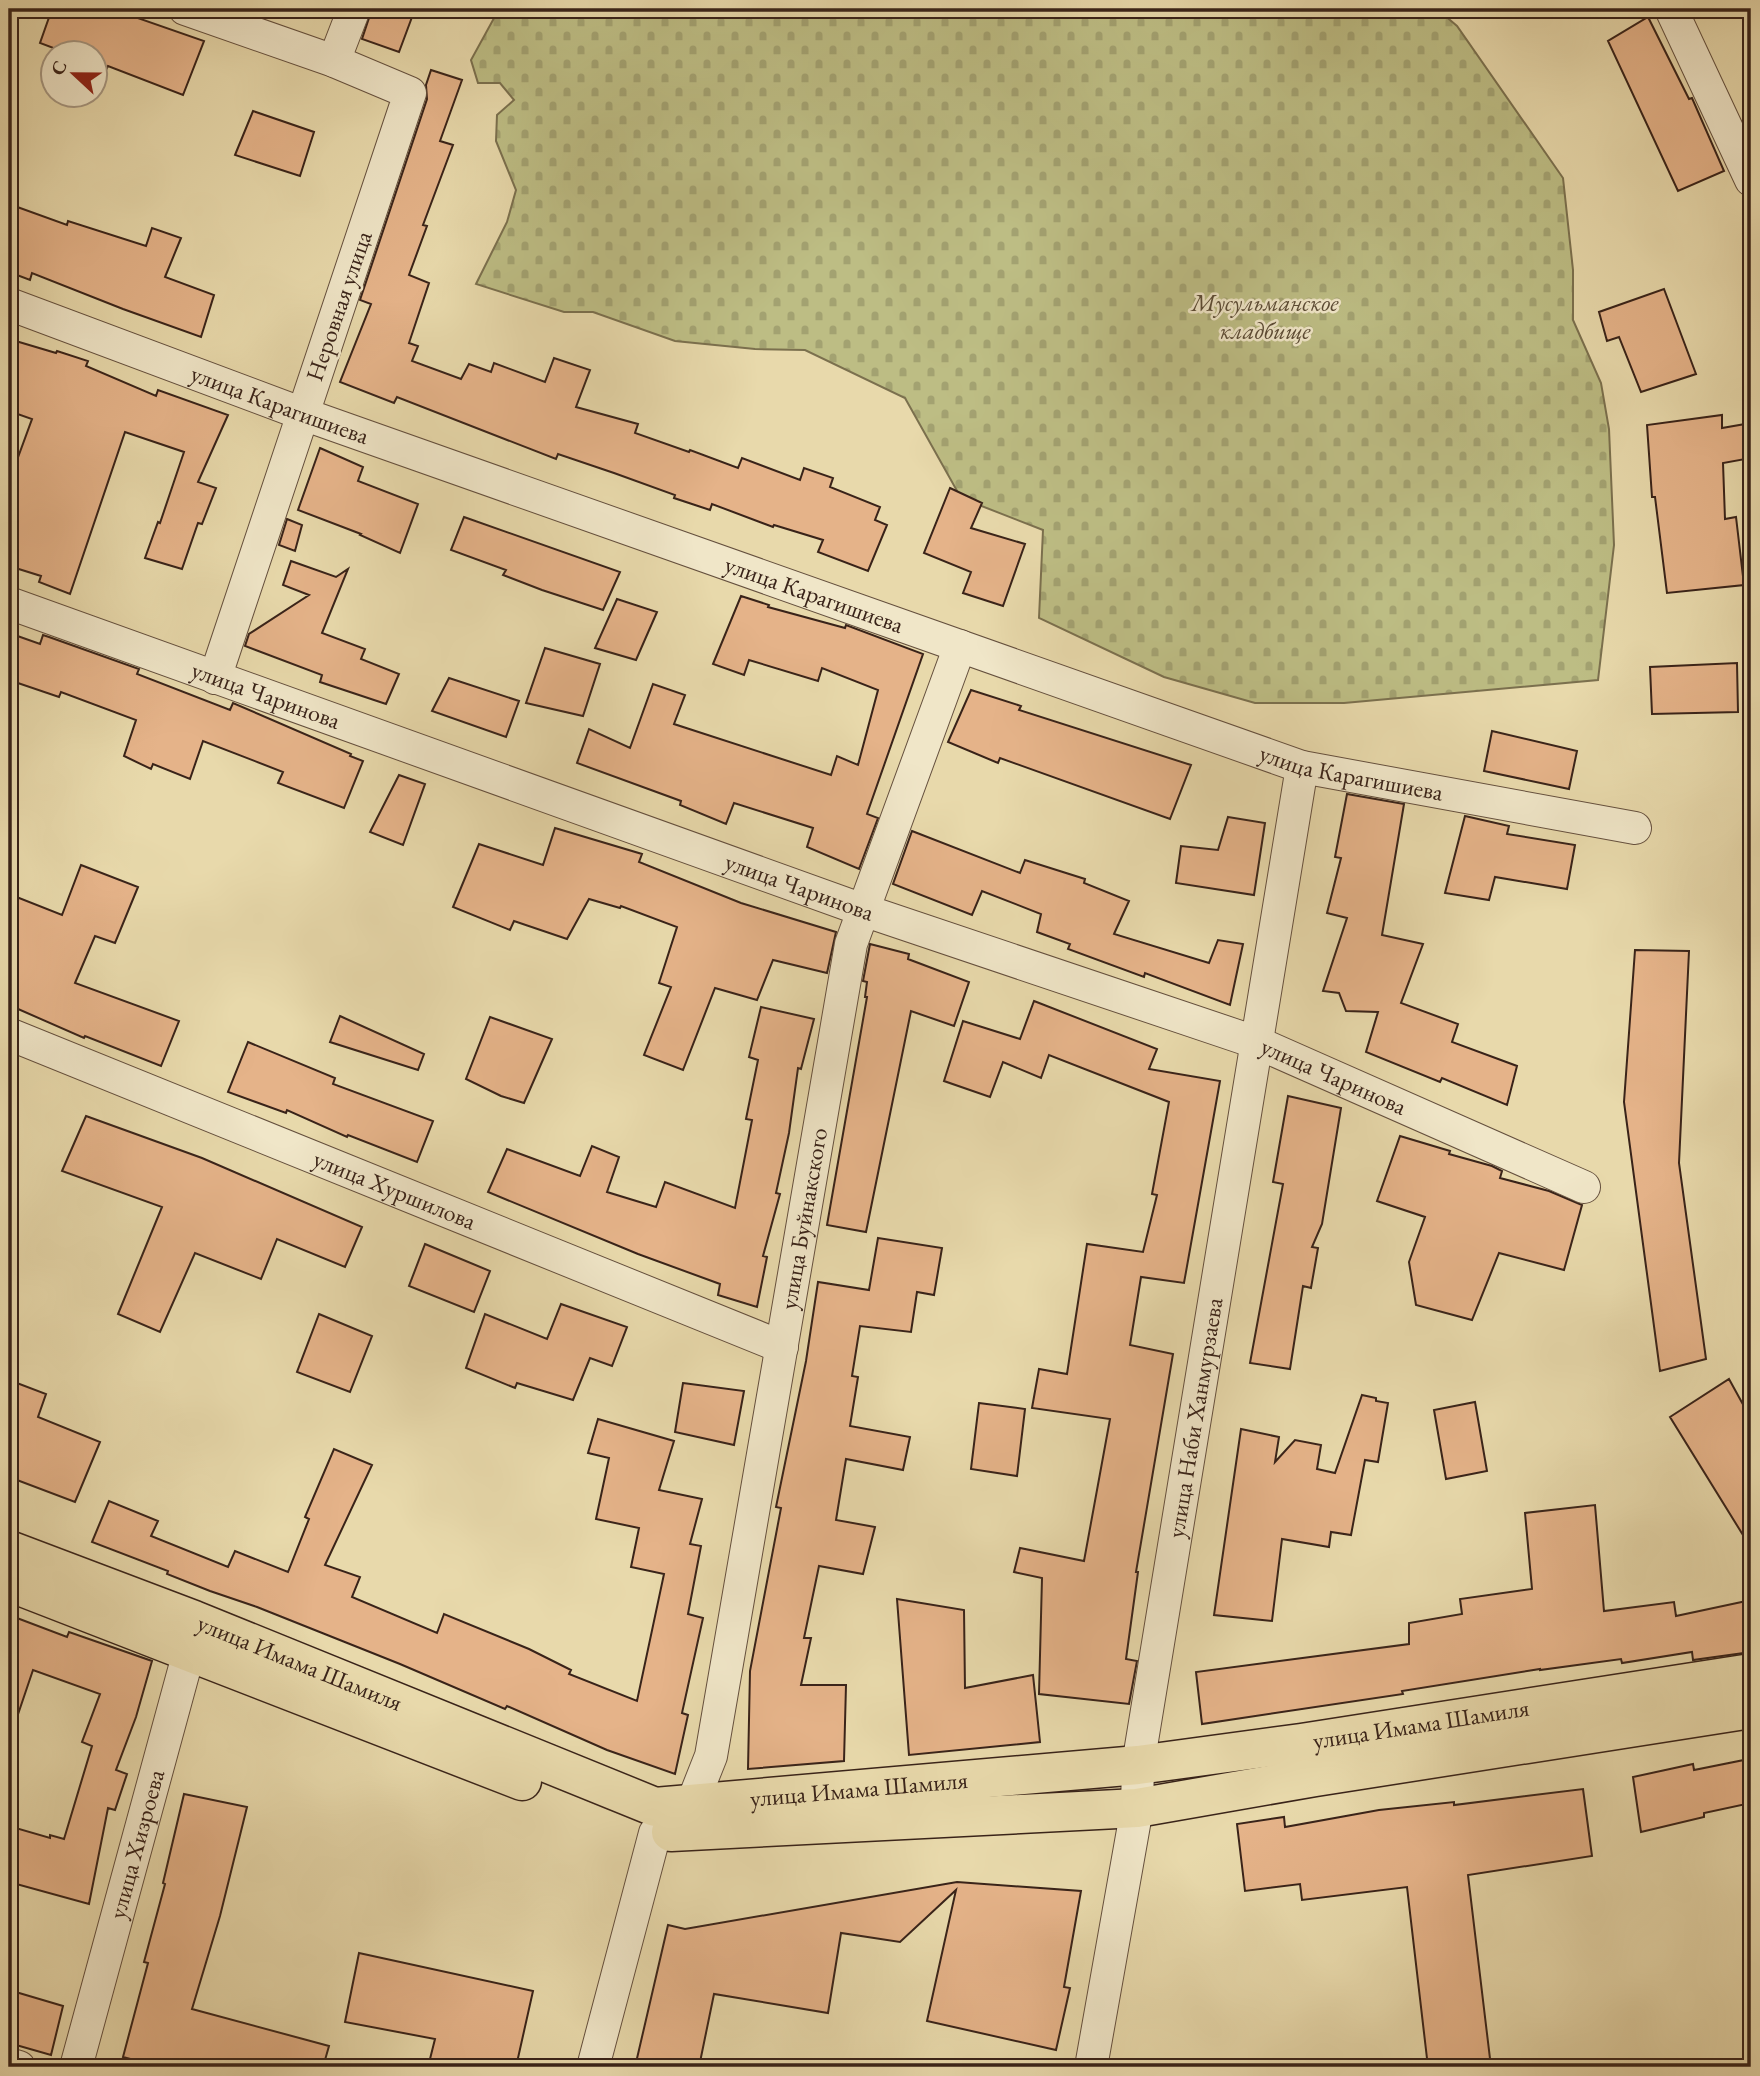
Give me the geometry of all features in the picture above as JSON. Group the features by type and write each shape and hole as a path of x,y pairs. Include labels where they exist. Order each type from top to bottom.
{"main road":[{"name":"улица Имама Шамиля","path":"9,1550 192,1636 655,1833 1137,1808 1315,1777 1751,1709"},
{"name":"улица Имама Шамиля","path":"9,1582 192,1636 655,1807 1138,1765 1301,1743 1751,1673"}],"street":[{"path":"185,9 334,61 354,9"},
{"path":"1671,9 1751,180"},
{"name":"Неровная улица","path":"215,678 410,93 334,61"},
{"name":"улица Карагишиева","path":"9,304 303,414 1302,767 1635,828"},
{"name":"улица Чаринова","path":"9,603 863,910 1258,1043 1584,1187"},
{"name":"улица Буйнакского","path":"692,1804 711,1756 851,944 960,646"},
{"name":"улица Наби Ханмурзаева","path":"1091,2067 1137,1808 1138,1765 1302,767"},
{"name":"улица Хуршилова","path":"9,1034 782,1347"},
{"name":"улица Хизроева","path":"76,2067 192,1636"},
{"path":"593,2067 655,1833"},
{"path":"9,2064 19,2067"}],"green space":[{"name":"Мусульманское кладбище","path":"499,9 1437,9 1457,26 1563,178 1573,270 1573,320 1601,383 1609,429 1614,545 1598,680 1344,703 1255,703 1164,677 1039,618 1043,530 961,498 905,398 805,350 755,349 675,341 593,312 564,312 476,284 507,222 516,190 496,141 497,115 514,100 500,83 478,83 471,60"}],"building":[{"path":"52,9 128,9 126,14 204,41 183,95 108,66 108,38 42,38"},
{"path":"372,9 415,9 399,52 362,39"},
{"path":"1648,17 1689,99 1692,98 1724,171 1678,191 1608,41"},
{"path":"431,70 462,80 440,141 453,145 423,225 427,226 409,275 429,283 409,343 418,346 412,361 461,379 469,364 491,372 494,363 545,382 554,358 590,370 576,407 638,424 635,433 738,468 742,458 800,480 804,468 833,478 830,487 880,507 875,520 887,525 868,571 818,552 823,540 774,525 773,527 712,504 710,510 558,454 556,459 397,397 394,403 340,382 371,304 360,300 427,99 426,85"},
{"path":"253,111 314,132 300,176 235,155"},
{"path":"9,204 67,225 68,221 146,246 152,228 181,238 165,277 214,295 201,337 32,273 30,280 9,272"},
{"path":"1664,289 1696,374 1641,392 1619,337 1607,341 1599,312"},
{"path":"9,339 88,361 86,366 156,396 158,390 228,415 198,482 216,488 202,524 198,523 182,569 145,558 184,452 125,432 70,594 39,582 41,576 9,566 9,482 32,419 9,411"},
{"path":"1722,415 1722,428 1751,423 1751,458 1723,463 1725,519 1736,517 1744,585 1667,593 1655,497 1652,497 1647,425"},
{"path":"320,448 363,467 358,481 418,504 400,553 361,534 298,510"},
{"path":"950,488 982,503 971,528 1025,544 1003,606 963,593 971,572 924,553"},
{"path":"464,517 620,572 603,610 503,575 506,570 451,550"},
{"path":"287,519 302,525 295,551 279,545"},
{"path":"291,561 336,577 348,569 322,633 365,649 361,659 399,674 386,704 320,682 322,675 245,646 249,634 309,595 283,585"},
{"path":"741,596 769,605 768,607 845,628 846,625 923,654 867,814 878,818 859,869 807,847 813,828 734,803 726,824 680,805 681,801 577,763 589,729 630,748 653,684 685,695 674,724 831,775 837,756 858,765 878,690 822,668 818,681 749,660 744,675 713,664"},
{"path":"617,599 657,612 636,660 595,648"},
{"path":"9,633 40,644 43,635 49,637 139,669 137,674 230,710 233,703 351,754 350,756 363,761 344,808 278,783 283,772 203,741 190,779 153,764 151,769 124,756 136,720 61,692 59,697 9,680"},
{"path":"545,648 600,664 583,716 526,703"},
{"path":"1737,663 1738,712 1652,714 1650,667"},
{"path":"449,678 519,701 506,737 432,711"},
{"path":"971,690 1021,706 1019,710 1191,765 1170,819 1000,758 998,763 948,742"},
{"path":"1492,731 1577,751 1569,789 1484,771"},
{"path":"399,775 425,784 403,845 370,832"},
{"path":"1347,794 1404,804 1382,935 1423,944 1401,1003 1458,1024 1452,1042 1517,1066 1507,1105 1442,1078 1440,1082 1366,1052 1378,1012 1346,1011 1339,993 1323,991 1347,918 1327,913 1341,858 1335,857"},
{"path":"1465,816 1509,826 1507,834 1575,845 1567,889 1495,877 1489,900 1445,893"},
{"path":"1228,817 1265,823 1254,895 1176,883 1181,846 1218,850"},
{"path":"555,828 642,854 639,862 741,903 836,932 827,973 773,960 757,1000 715,988 683,1070 644,1055 671,987 659,983 677,927 621,906 620,908 589,899 567,939 514,921 510,930 453,907 479,844 543,865"},
{"path":"912,831 1020,873 1025,860 1085,879 1084,883 1129,901 1114,934 1209,963 1218,940 1243,944 1230,1005 1145,973 1144,977 1068,949 1070,944 1037,932 1041,914 982,891 972,915 893,884"},
{"path":"81,865 138,887 115,943 95,936 75,983 179,1021 161,1066 85,1036 84,1038 9,1005 9,894 62,915"},
{"path":"870,944 909,954 908,959 969,982 954,1026 911,1011 866,1232 827,1225 867,997 867,982 863,981"},
{"path":"1635,950 1689,951 1679,1163 1706,1359 1660,1371 1624,1102"},
{"path":"1034,1001 1157,1049 1149,1069 1220,1081 1184,1283 1141,1277 1130,1345 1173,1354 1136,1572 1126,1659 1137,1661 1129,1704 1039,1694 1042,1578 1014,1572 1020,1548 1084,1561 1110,1419 1032,1408 1039,1369 1067,1374 1087,1244 1143,1252 1157,1195 1152,1194 1169,1102 1049,1055 1041,1078 1003,1062 990,1097 944,1081 963,1021 1020,1039"},
{"path":"761,1007 814,1019 801,1069 798,1068 789,1133 776,1193 780,1194 763,1256 767,1257 757,1307 718,1295 720,1284 638,1254 488,1192 507,1149 580,1176 592,1146 619,1157 607,1192 656,1207 665,1182 735,1208 752,1120 746,1119 758,1060 749,1057"},
{"path":"340,1016 424,1054 418,1070 330,1042"},
{"path":"490,1017 552,1039 524,1103 501,1096 466,1079"},
{"path":"248,1042 335,1078 333,1084 433,1121 417,1162 348,1135 347,1137 287,1110 286,1113 228,1092"},
{"path":"1288,1096 1341,1108 1322,1224 1312,1247 1318,1248 1311,1288 1303,1286 1290,1369 1250,1363 1283,1184 1273,1182"},
{"path":"86,1116 202,1158 362,1227 345,1267 277,1239 261,1279 195,1253 160,1332 118,1314 162,1207 62,1171"},
{"path":"1400,1136 1492,1166 1502,1171 1500,1178 1549,1191 1582,1205 1564,1270 1499,1253 1472,1320 1416,1305 1409,1262 1425,1217 1377,1201"},
{"path":"878,1238 942,1248 934,1295 917,1292 911,1332 860,1326 852,1376 858,1377 850,1426 910,1437 903,1470 846,1459 836,1520 875,1527 863,1574 819,1566 804,1638 811,1638 801,1685 846,1685 844,1761 748,1769 750,1671 781,1508 776,1507 806,1361 818,1282 869,1290"},
{"path":"425,1244 490,1271 474,1312 409,1286"},
{"path":"561,1304 627,1327 612,1366 590,1358 573,1400 517,1383 515,1388 466,1368 485,1314 547,1339"},
{"path":"319,1314 372,1336 350,1392 297,1372"},
{"path":"1729,1379 1751,1419 1751,1548 1670,1417"},
{"path":"9,1380 46,1394 38,1417 100,1442 75,1502 9,1477"},
{"path":"683,1383 744,1391 734,1445 675,1432"},
{"path":"1362,1395 1388,1403 1378,1462 1365,1460 1351,1535 1331,1532 1329,1547 1282,1539 1272,1621 1214,1615 1241,1429 1279,1437 1275,1462 1295,1440 1321,1445 1317,1469 1335,1473"},
{"path":"1475,1402 1487,1471 1446,1479 1434,1410"},
{"path":"979,1403 1025,1409 1017,1476 971,1469"},
{"path":"598,1419 674,1441 659,1490 702,1499 690,1544 701,1546 688,1614 703,1618 682,1713 688,1715 675,1774 607,1750 507,1706 505,1709 400,1664 167,1574 168,1571 92,1542 109,1501 158,1521 151,1536 228,1567 235,1551 288,1572 309,1519 305,1517 334,1449 372,1465 325,1565 360,1577 352,1597 437,1633 444,1614 529,1649 571,1670 569,1674 637,1701 664,1574 631,1567 639,1528 596,1519 609,1458 588,1453"},
{"path":"1595,1505 1604,1611 1674,1602 1676,1616 1751,1600 1751,1652 1693,1660 1692,1652 1622,1663 1621,1659 1540,1669 1402,1691 1403,1694 1202,1724 1196,1672 1409,1644 1409,1623 1462,1614 1460,1599 1532,1589 1525,1513"},
{"path":"897,1599 964,1610 965,1688 1033,1675 1040,1742 909,1755"},
{"path":"9,1615 67,1637 69,1632 152,1661 136,1717 116,1770 127,1774 115,1810 108,1808 89,1904 9,1882 9,1826 50,1838 50,1835 64,1839 92,1746 82,1742 100,1694 33,1670 13,1729 9,1728"},
{"path":"1744,1760 1751,1789 1751,1803 1704,1813 1704,1817 1641,1832 1633,1777 1693,1764 1694,1770"},
{"path":"1583,1789 1592,1856 1468,1875 1491,2067 1428,2067 1407,1887 1302,1900 1300,1884 1245,1891 1237,1824 1284,1817 1285,1827 1379,1810 1454,1802 1454,1805"},
{"path":"184,1794 247,1807 220,1916 192,2009 329,2046 323,2067 160,2067 123,2057 148,1963 144,1962 165,1884 163,1883"},
{"path":"957,1882 1081,1891 1064,1987 1070,1988 1056,2050 927,2021 956,1890 900,1942 841,1933 828,2013 714,1994 699,2067 635,2067 668,1925 685,1929"},
{"path":"359,1953 533,1991 516,2067 428,2067 435,2039 345,2022"},
{"path":"9,1990 63,2006 51,2055 9,2043"}]}
